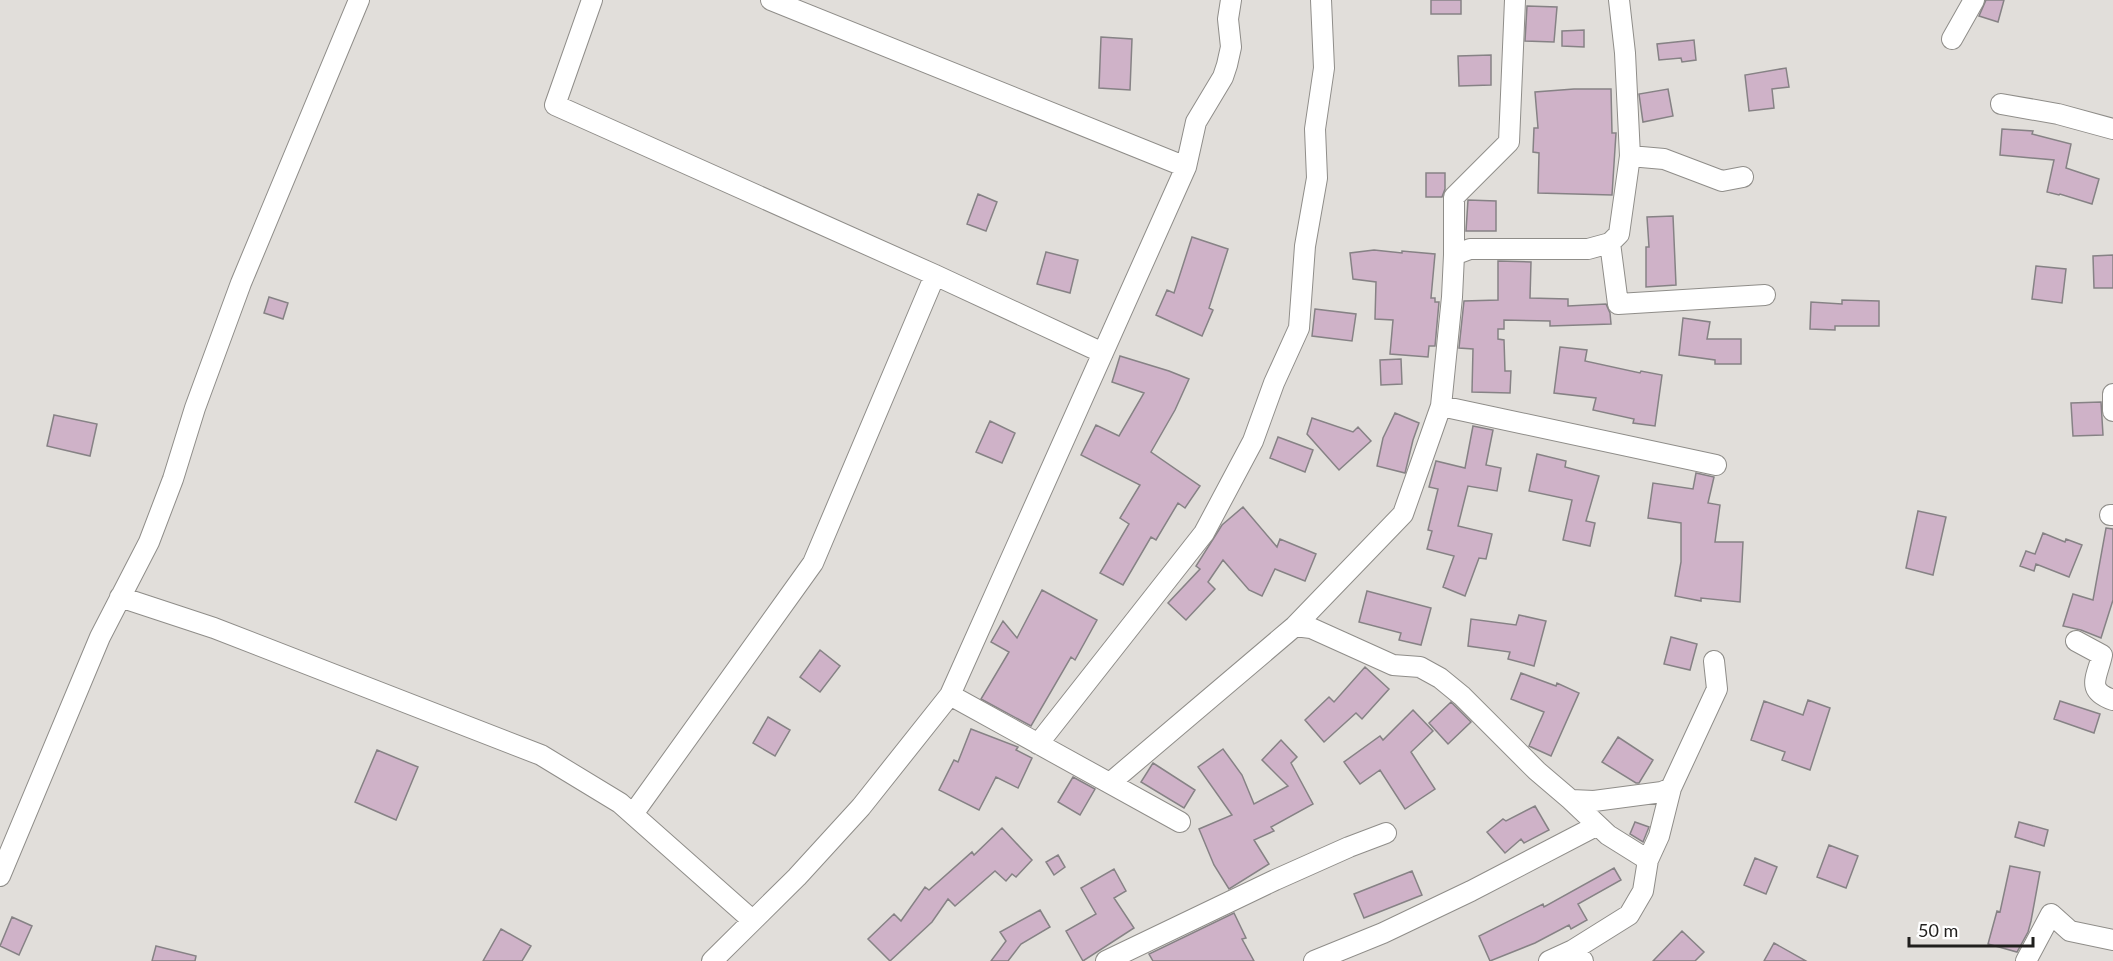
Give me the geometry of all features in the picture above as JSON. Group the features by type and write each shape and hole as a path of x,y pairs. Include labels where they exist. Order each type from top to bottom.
{"street":[{"path":"0,876 100,637 149,542 241,282 359,0"},
{"path":"592,0 555,105 1103,353"},
{"path":"771,0 1186,167"},
{"path":"712,961 796,877 861,807 950,694 1186,167 1196,122 1223,77 1231,47 1228,19 1231,0"},
{"path":"1038,744 1204,533 1253,441 1274,383 1299,327 1305,246 1317,178 1315,129 1324,68 1322,0"},
{"path":"1110,783 1295,626 1403,514 1441,406 1452,297 1454,197 1509,142 1515,0"},
{"path":"1454,255 1470,249 1588,249 1610,243 1618,234 1630,156 1625,53 1619,0"},
{"path":"1952,39 1974,0"},
{"path":"2001,104 2058,114 2113,129"},
{"path":"1630,156 1664,159 1722,181 1743,177"},
{"path":"1610,243 1618,304 1765,295"},
{"path":"633,814 813,563 935,275"},
{"path":"2113,394 2113,411"},
{"path":"1441,406 1716,465"},
{"path":"120,597 214,628 541,755 620,803 752,920"},
{"path":"1295,626 1311,628 1393,665 1420,667 1440,678 1462,696 1596,826 1648,860"},
{"path":"2076,641 2102,655 2094,682 2096,691 2103,697 2113,700"},
{"path":"1549,961 1578,955 1629,915 1643,891 1648,860 1659,836 1671,788 1717,689 1714,661"},
{"path":"950,694 1180,822"},
{"path":"1571,800 1594,801 1662,792 1671,788"},
{"path":"1314,961 1383,933 1471,891 1596,826"},
{"path":"1106,961 1275,880 1386,833"},
{"path":"2026,961 2051,914 2070,930 2113,940"}],"building":[{"path":"1431,0 1461,0 1461,14 1431,14"},
{"path":"1986,0 2004,0 1998,22 1979,16"},
{"path":"1527,6 1557,7 1554,42 1525,41"},
{"path":"1584,30 1584,47 1562,46 1562,31"},
{"path":"1101,37 1132,39 1130,90 1099,88"},
{"path":"1694,40 1696,60 1682,62 1681,58 1659,60 1657,44"},
{"path":"1491,55 1491,85 1459,86 1458,56"},
{"path":"1786,68 1789,87 1772,89 1774,108 1749,111 1745,75"},
{"path":"1611,89 1612,133 1616,133 1612,195 1538,193 1539,153 1533,152 1534,128 1538,128 1535,92"},
{"path":"1668,89 1673,116 1643,122 1639,94"},
{"path":"2002,129 2033,131 2032,134 2071,144 2066,168 2099,179 2092,204 2047,192 2054,160 2000,155"},
{"path":"1426,173 1445,173 1445,189 1442,197 1426,197"},
{"path":"978,194 997,202 986,231 967,224"},
{"path":"1468,200 1496,201 1496,231 1466,231"},
{"path":"1673,216 1676,285 1646,287 1646,247 1649,247 1647,217"},
{"path":"1192,237 1228,249 1209,308 1213,310 1202,336 1156,315 1167,290 1174,293"},
{"path":"1374,250 1435,254 1431,298 1439,302 1435,346 1429,346 1428,357 1390,354 1393,320 1375,319 1376,282 1353,279 1350,253"},
{"path":"1046,252 1078,260 1070,293 1037,284"},
{"path":"2113,255 2113,288 2094,288 2093,256"},
{"path":"1498,261 1531,262 1530,298 1568,299 1568,306 1606,304 1611,324 1550,326 1550,321 1504,320 1504,329 1498,329 1498,339 1504,340 1505,371 1511,371 1510,393 1472,392 1473,349 1459,348 1464,301 1498,300"},
{"path":"2036,266 2066,269 2062,303 2032,299"},
{"path":"269,297 288,303 283,319 264,313"},
{"path":"1842,300 1879,301 1879,326 1835,326 1835,330 1810,329 1811,302 1842,304"},
{"path":"1315,309 1356,314 1352,341 1312,336"},
{"path":"1683,318 1710,322 1707,339 1741,339 1741,364 1715,364 1715,360 1679,355"},
{"path":"1560,347 1587,350 1585,361 1640,373 1641,371 1662,375 1655,426 1633,423 1634,419 1593,410 1596,398 1554,393"},
{"path":"1120,356 1189,379 1175,410 1151,452 1200,486 1185,508 1178,503 1156,540 1151,537 1123,585 1100,573 1129,524 1120,518 1140,485 1081,455 1096,425 1119,436 1144,393 1112,382"},
{"path":"1401,359 1402,384 1381,385 1380,360"},
{"path":"2101,402 2103,435 2073,436 2071,403"},
{"path":"1395,413 1419,423 1405,473 1377,466 1383,438"},
{"path":"54,415 97,424 90,456 47,446"},
{"path":"1312,418 1353,432 1358,427 1371,441 1339,470 1307,434"},
{"path":"990,421 1015,433 1002,463 976,452"},
{"path":"1473,426 1493,430 1486,465 1501,468 1497,491 1468,486 1458,526 1492,534 1486,559 1479,558 1465,596 1443,587 1454,556 1427,549 1432,531 1428,530 1438,489 1429,487 1436,461 1465,468"},
{"path":"1278,437 1313,450 1305,472 1270,458"},
{"path":"1537,454 1566,461 1565,467 1599,476 1586,521 1595,523 1590,546 1563,540 1572,500 1529,491"},
{"path":"1696,473 1714,477 1708,503 1720,505 1715,542 1743,542 1740,602 1701,598 1701,601 1675,596 1681,562 1681,523 1648,518 1653,483 1693,489"},
{"path":"1243,507 1277,547 1280,539 1316,554 1305,581 1275,569 1262,596 1249,590 1223,560 1208,582 1215,589 1186,620 1168,603 1200,569 1196,566 1222,525"},
{"path":"1918,511 1946,517 1933,575 1906,568"},
{"path":"2106,528 2113,529 2113,600 2101,638 2063,626 2073,594 2093,600"},
{"path":"2043,533 2065,542 2066,539 2082,545 2069,577 2036,564 2034,571 2020,566 2026,551 2035,554"},
{"path":"1042,590 1097,620 1075,660 1071,657 1031,726 981,699 1009,652 991,642 1003,621 1017,638"},
{"path":"1367,591 1431,608 1421,645 1399,640 1401,633 1359,622"},
{"path":"1519,615 1546,621 1534,666 1508,659 1510,652 1468,646 1471,619 1516,625"},
{"path":"1671,637 1697,644 1690,670 1664,664"},
{"path":"820,650 840,666 820,692 800,677"},
{"path":"1365,667 1389,689 1362,719 1356,713 1324,742 1305,720 1329,697 1334,702"},
{"path":"1521,673 1556,686 1557,683 1579,693 1551,756 1529,746 1544,712 1511,699"},
{"path":"1808,700 1830,708 1810,770 1782,760 1785,752 1751,740 1764,701 1803,715"},
{"path":"2060,701 2100,714 2094,733 2054,719"},
{"path":"1451,702 1471,722 1448,744 1429,723"},
{"path":"1413,710 1433,731 1411,752 1435,789 1405,809 1380,770 1360,784 1344,762 1380,736 1383,740"},
{"path":"768,717 790,730 775,756 753,743"},
{"path":"971,729 1018,747 1016,750 1032,758 1018,788 996,777 979,810 939,790 954,760 958,762"},
{"path":"1618,737 1653,760 1639,783 1602,762"},
{"path":"1281,740 1297,757 1291,763 1313,804 1271,827 1274,831 1254,840 1269,864 1229,889 1214,865 1199,829 1232,815 1198,767 1223,749 1242,775 1254,804 1288,786 1262,760"},
{"path":"377,750 418,767 396,820 355,802"},
{"path":"1153,763 1195,790 1184,808 1141,782"},
{"path":"1073,777 1095,789 1080,815 1058,802"},
{"path":"1535,806 1549,830 1524,843 1521,839 1505,853 1487,832 1503,819 1506,821"},
{"path":"1635,822 1649,827 1643,842 1630,834"},
{"path":"2019,822 2048,830 2044,846 2015,837"},
{"path":"1002,828 1032,860 1016,877 1012,874 1006,881 995,871 955,906 948,899 932,922 890,961 868,939 894,914 901,921 925,887 929,890 972,852 974,855"},
{"path":"1829,845 1858,856 1846,888 1817,877"},
{"path":"1058,855 1065,867 1054,875 1046,862"},
{"path":"1755,858 1777,867 1766,894 1744,885"},
{"path":"2010,866 2040,872 2028,932 2017,952 1988,944 1997,911 2000,912"},
{"path":"1614,868 1621,880 1578,904 1587,920 1571,929 1569,925 1535,943 1490,961 1479,936 1543,904 1544,907"},
{"path":"1114,869 1126,891 1114,898 1134,928 1083,961 1066,931 1096,914 1081,888"},
{"path":"1412,871 1422,895 1364,918 1354,894"},
{"path":"1040,910 1050,927 1021,944 1008,961 991,961 1006,941 1000,932"},
{"path":"1234,913 1246,938 1242,939 1254,961 1153,961 1149,954"},
{"path":"12,917 32,926 19,955 0,946"},
{"path":"501,929 531,946 522,961 483,961"},
{"path":"1682,931 1704,952 1695,961 1653,961"},
{"path":"1774,943 1806,961 1764,961"},
{"path":"156,946 196,956 195,961 152,961"}]}
